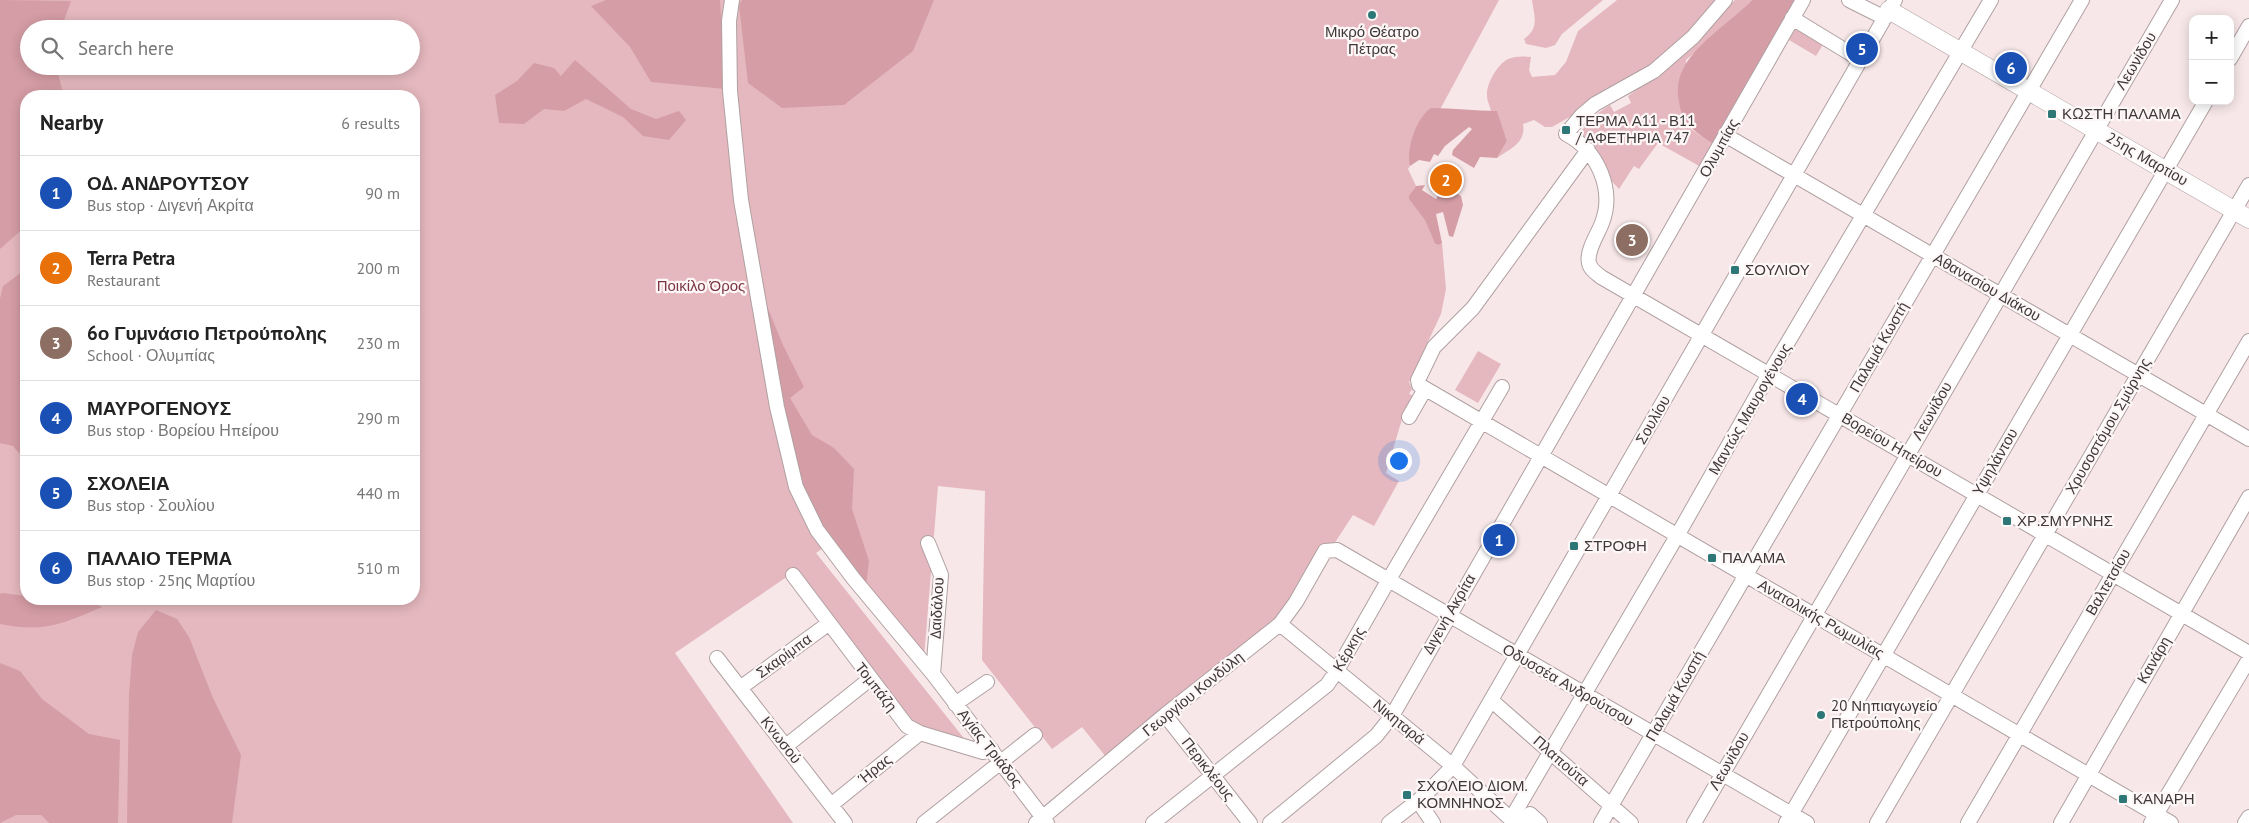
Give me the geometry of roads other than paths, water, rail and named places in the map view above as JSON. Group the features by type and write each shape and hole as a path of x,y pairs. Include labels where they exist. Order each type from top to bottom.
{"main road":[{"name":"25ης Μαρτίου","path":"1890,10 2242,214"}],"street":[{"name":"Αγίας Τριάδος","path":"732,0 729,21 730,91 741,200 777,407 796,487 817,530 853,578 933,674 992,750 1042,821"},
{"name":"Βορείου Ηπείρου","path":"1726,0 1693,37 1654,71 1594,104 1566,134 1588,150 1600,169 1606,197 1603,219 1589,254 1588,262 1592,270 1601,277 2249,653"},
{"name":"Ολυμπίας","path":"1634,295 1803,0"},
{"path":"1849,0 1890,10"},
{"name":"Μαντώς Μαυρογένους","path":"1523,820 1550,752 1677,536 1769,374 1962,52 1991,0"},
{"name":"Παλαμά Κωστή","path":"1601,823 2082,0"},
{"name":"Λεωνίδου","path":"1694,823 2172,0"},
{"name":"Σουλίου","path":"1389,823 1418,800 1453,766 1793,174 1890,10"},
{"path":"1792,18 1861,60"},
{"path":"2234,52 2249,26"},
{"name":"Υψηλάντου","path":"1788,818 2204,105"},
{"name":"Αθανασίου Διάκου","path":"1725,135 2249,439"},
{"path":"1409,417 1422,387 1418,380 1434,347 1473,308 1588,150"},
{"name":"Χρυσοστόμου Σμύρνης","path":"1877,823 2138,375 2242,214 2249,185"},
{"name":"Διγενή Ακρίτα","path":"1270,823 1376,736 1392,716 1448,615 1634,295"},
{"name":"Βαλτετσίου","path":"1968,823 2249,341"},
{"name":"Ανατολικής Ρωμυλίας","path":"1422,387 2088,775 2154,819 2171,823"},
{"name":"Κέρκης","path":"1153,823 1327,685 1502,387"},
{"name":"Κανάρη","path":"2060,823 2249,497"},
{"name":"Δαιδάλου","path":"928,543 941,575 933,674"},
{"name":"Οδυσσέα Ανδρούτσου","path":"1330,549 1337,550 1722,774 1788,818 1807,823"},
{"name":"Γεωργίου Κονδύλη","path":"1042,821 1165,715 1280,624 1296,602 1325,551 1330,549"},
{"name":"Τομπάζη","path":"793,575 828,624 907,726 920,733 983,752 992,750"},
{"name":"Σκαρίμπα","path":"740,688 828,624"},
{"name":"Νικηταρά","path":"1280,624 1336,672 1523,820"},
{"name":"Κνωσού","path":"717,658 845,823"},
{"path":"2154,819 2249,659"},
{"path":"786,746 870,679"},
{"path":"956,704 987,682"},
{"name":"Πλαπούτα","path":"1491,700 1631,823"},
{"name":"Περικλέους","path":"1165,715 1250,823"},
{"name":"Ήρας","path":"831,805 920,733"},
{"path":"924,823 1035,735"},
{"path":"1418,800 1433,823"},
{"path":"2245,823 2249,816"}],"place":[{"name":"Μικρό Θέατρο Πέτρας","path":"1372,15"},
{"name":"ΣΧΟΛΕΙΑ","path":"1862,49"},
{"name":"ΠΑΛΑΙΟ ΤΕΡΜΑ","path":"2011,68"},
{"name":"ΚΩΣΤΗ ΠΑΛΑΜΑ","path":"2052,114"},
{"name":"ΤΕΡΜΑ Α11 - Β11 / ΑΦΕΤΗΡΙΑ 747","path":"1566,130"},
{"name":"Terra Petra","path":"1446,180"},
{"name":"6ο Γυμνάσιο Πετρούπολης","path":"1632,240"},
{"name":"ΣΟΥΛΙΟΥ","path":"1735,270"},
{"name":"ΜΑΥΡΟΓΕΝΟΥΣ","path":"1802,399"},
{"name":"ΧΡ.ΣΜΥΡΝΗΣ","path":"2007,521"},
{"name":"ΟΔ. ΑΝΔΡΟΥΤΣΟΥ","path":"1499,540"},
{"name":"ΣΤΡΟΦΗ","path":"1574,546"},
{"name":"ΠΑΛΑΜΑ","path":"1712,558"},
{"name":"20 Νηπιαγωγείο Πετρούπολης","path":"1821,715"},
{"name":"ΣΧΟΛΕΙΟ ΔΙΟΜ. ΚΟΜΝΗΝΟΣ","path":"1407,795"},
{"name":"ΚΑΝΑΡΗ","path":"2123,799"}],"park label":[{"name":"Ποικίλο Όρος","path":"701,286"}]}
